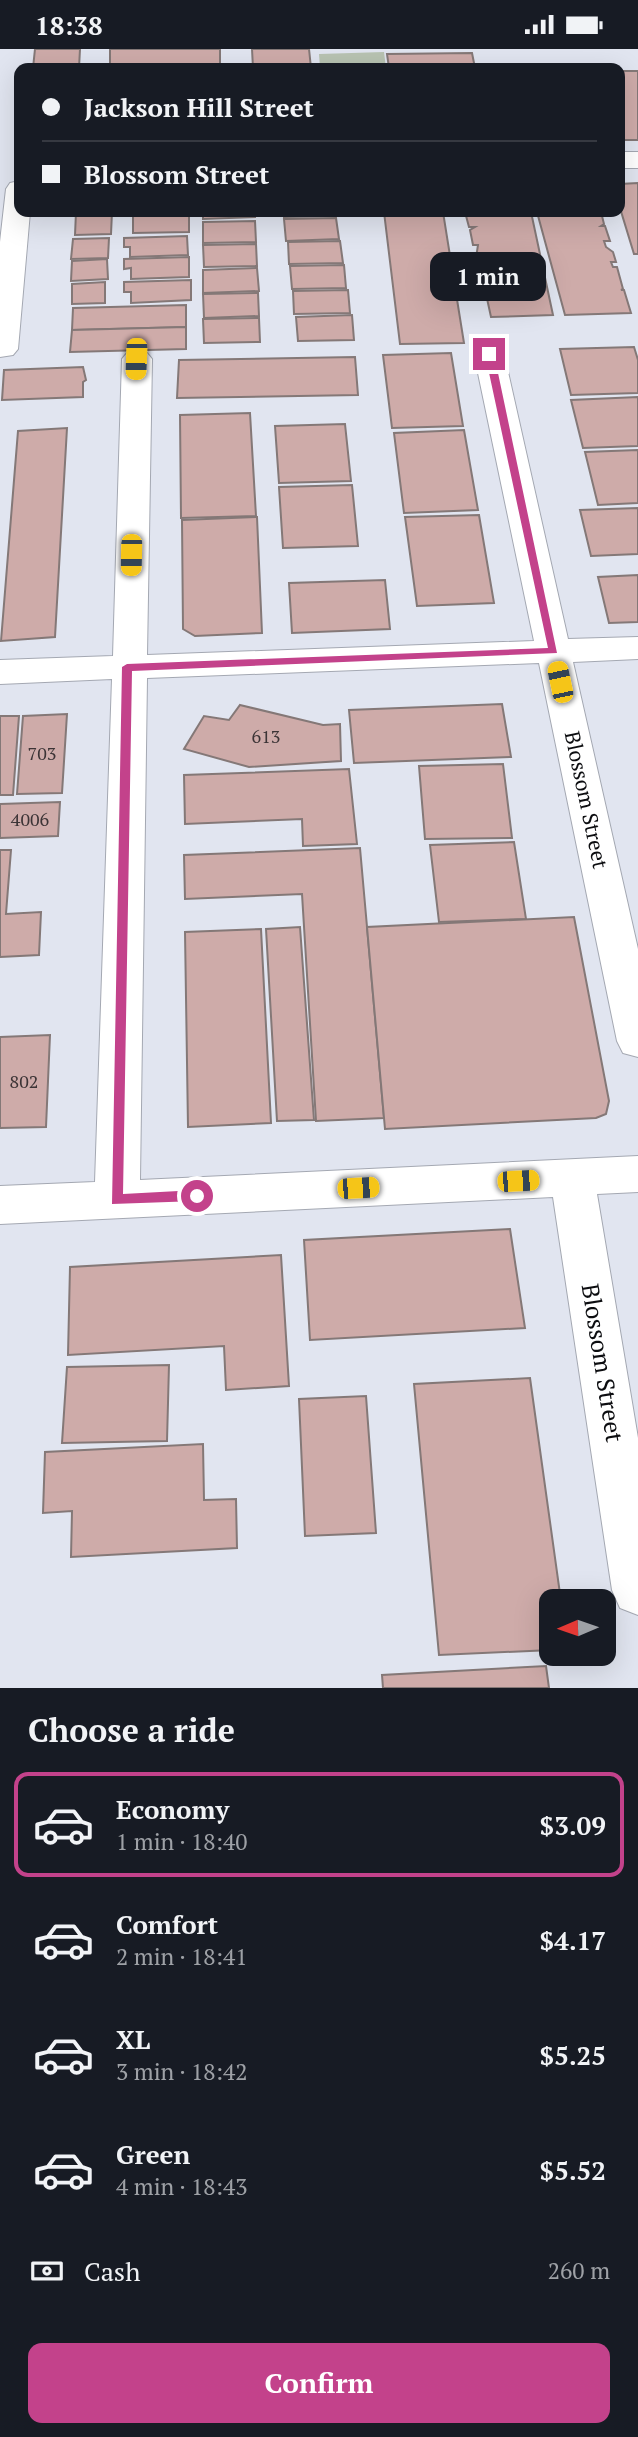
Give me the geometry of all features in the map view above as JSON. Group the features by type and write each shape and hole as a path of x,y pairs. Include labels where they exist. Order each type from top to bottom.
{"street":[{"path":"3,349 16,217"},
{"name":"Blossom Street","path":"489,354 638,1041"},
{"path":"117,1200 136,359"},
{"path":"0,672 638,648"},
{"path":"0,1205 638,1174"},
{"name":"Blossom Street","path":"572,1178 638,1590"}],"green space":[{"path":"384,52 385,63 320,63 319,54"}],"building":[{"path":"35,49 80,49 79,63 34,63"},
{"path":"110,49 220,49 220,63 110,63"},
{"path":"252,49 309,49 310,63 253,63"},
{"path":"472,53 474,63 388,63 387,54"},
{"path":"625,71 638,71 638,140 625,140"},
{"path":"638,183 638,254 634,254 623,217 625,217 625,184"},
{"path":"76,217 112,217 111,234 75,235"},
{"path":"133,217 189,217 189,232 133,233"},
{"path":"203,217 255,217 203,219"},
{"path":"385,217 444,217 464,343 400,344"},
{"path":"466,217 532,217 553,315 491,317 486,294 489,293 485,292 481,271 484,271 483,267 478,266 476,258 478,245 473,245 470,230 475,227 469,227"},
{"path":"538,217 602,217 604,224 601,226 605,226 610,241 604,241 606,247 613,252 616,262 611,262 613,267 617,267 623,289 621,290 624,290 631,313 565,315"},
{"path":"336,218 339,239 286,241 284,219"},
{"path":"255,221 256,242 203,243 203,222"},
{"path":"187,236 188,255 130,257 130,247 124,247 124,238"},
{"path":"109,238 108,258 71,259 73,239"},
{"path":"340,241 343,263 289,264 288,242"},
{"path":"256,244 257,266 204,267 203,245"},
{"path":"189,257 189,277 131,279 131,268 124,269 124,259"},
{"path":"107,259 108,279 71,281 72,261"},
{"path":"344,265 346,288 292,289 290,266"},
{"path":"257,268 259,291 203,293 203,270"},
{"path":"191,280 191,300 131,303 131,292 124,292 124,282"},
{"path":"105,282 105,303 72,304 72,284"},
{"path":"348,290 350,313 294,314 293,291"},
{"path":"258,293 259,316 204,318 203,294"},
{"path":"186,305 186,327 72,330 73,308"},
{"path":"352,315 354,340 298,341 296,317"},
{"path":"259,318 260,342 204,343 203,319"},
{"path":"186,327 186,349 70,352 72,330"},
{"path":"634,347 638,360 638,393 571,395 560,349"},
{"path":"451,353 463,426 392,428 383,355"},
{"path":"355,357 358,395 177,398 179,360"},
{"path":"83,367 86,380 83,382 83,397 2,400 4,370"},
{"path":"638,397 638,446 583,448 571,400"},
{"path":"250,413 256,516 181,518 180,415"},
{"path":"345,424 351,481 279,483 275,426"},
{"path":"67,428 55,637 1,641 18,431"},
{"path":"464,430 478,510 404,513 394,433"},
{"path":"638,450 638,503 598,505 585,452"},
{"path":"352,485 358,546 283,548 279,487"},
{"path":"638,508 638,554 591,556 580,510"},
{"path":"479,515 494,603 417,606 405,517"},
{"path":"257,517 262,633 195,636 183,629 182,520"},
{"path":"638,575 638,622 609,623 598,577"},
{"path":"385,580 390,629 292,633 289,583"},
{"path":"502,704 511,757 354,763 349,710"},
{"path":"240,705 323,725 340,724 341,761 249,767 184,749 204,716 229,720"},
{"path":"67,714 62,793 17,794 23,716"},
{"path":"0,716 19,716 13,795 0,795"},
{"path":"503,764 512,838 425,839 419,766"},
{"path":"349,769 357,844 303,846 302,819 185,824 184,775"},
{"path":"60,802 58,836 0,838 0,804"},
{"path":"514,842 526,919 439,922 430,845"},
{"path":"360,848 384,1118 316,1121 302,894 185,899 184,855"},
{"path":"0,850 11,850 6,914 41,912 39,955 0,957"},
{"path":"574,917 609,1101 606,1114 596,1118 385,1129 367,927"},
{"path":"300,927 314,1120 277,1121 266,929"},
{"path":"261,929 271,1123 188,1127 185,932"},
{"path":"50,1035 46,1127 0,1128 0,1037"},
{"path":"510,1229 525,1328 310,1340 304,1240"},
{"path":"281,1255 289,1386 226,1390 224,1346 68,1355 70,1267"},
{"path":"169,1365 167,1441 62,1443 67,1367"},
{"path":"530,1378 559,1589 539,1589 539,1651 439,1655 414,1384"},
{"path":"366,1396 376,1533 305,1536 299,1399"},
{"path":"203,1444 204,1500 236,1499 237,1548 71,1557 72,1511 43,1513 45,1452"},
{"path":"546,1666 549,1688 383,1688 382,1675"}],"route":[{"path":"197,1196 117,1200 127,667 554,651 489,354"}]}
